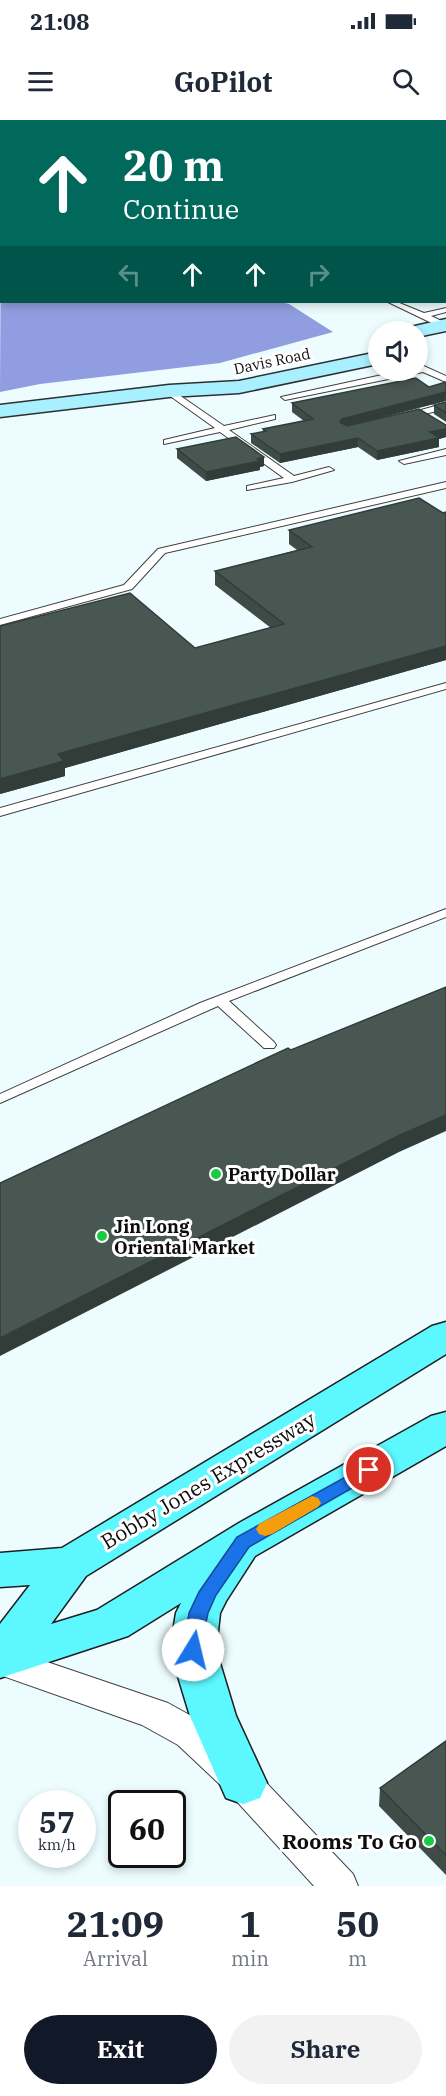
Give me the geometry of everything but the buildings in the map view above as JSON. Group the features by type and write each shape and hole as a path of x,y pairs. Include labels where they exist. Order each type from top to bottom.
{"main road":[{"path":"428,325 445,326"},
{"path":"428,350 445,326"},
{"name":"Davis Road","path":"169,391 212,374 368,341"},
{"name":"Davis Road","path":"0,411 169,391 239,387 368,360"},
{"name":"Bobby Jones Expressway","path":"0,1659 70,1564 446,1336"},
{"path":"0,1659 112,1623 243,1542 446,1427"},
{"path":"243,1542 208,1592 198,1613 193,1650 213,1716 243,1783"},
{"path":"0,1570 70,1564"}],"street":[{"path":"0,1659 155,1714 191,1734 243,1783 339,1886"}],"lane":[{"path":"393,303 414,321"},
{"path":"428,367 446,379"},
{"path":"285,397 368,375"},
{"path":"169,391 292,479"},
{"path":"399,417 446,406"},
{"path":"420,412 429,418"},
{"path":"167,442 272,417"},
{"path":"404,461 446,452"},
{"path":"250,488 329,470"},
{"path":"0,622 128,587 162,551 446,485"},
{"path":"0,812 446,686"},
{"path":"0,1099 220,1000 446,913"},
{"path":"220,1000 269,1045"}],"shaded area":[{"path":"0,303 284,303 333,332 220,363 40,384 0,392"}],"slow traffic":[{"path":"265,1529 312,1503"}],"place":[{"name":"Party Dollar","path":"216,1174"},
{"name":"Jin Long Oriental Market","path":"102,1236"},
{"name":"Rooms To Go","path":"429,1841"}],"route":[{"path":"193,1650 198,1613 208,1592 243,1542 369,1470"}]}
